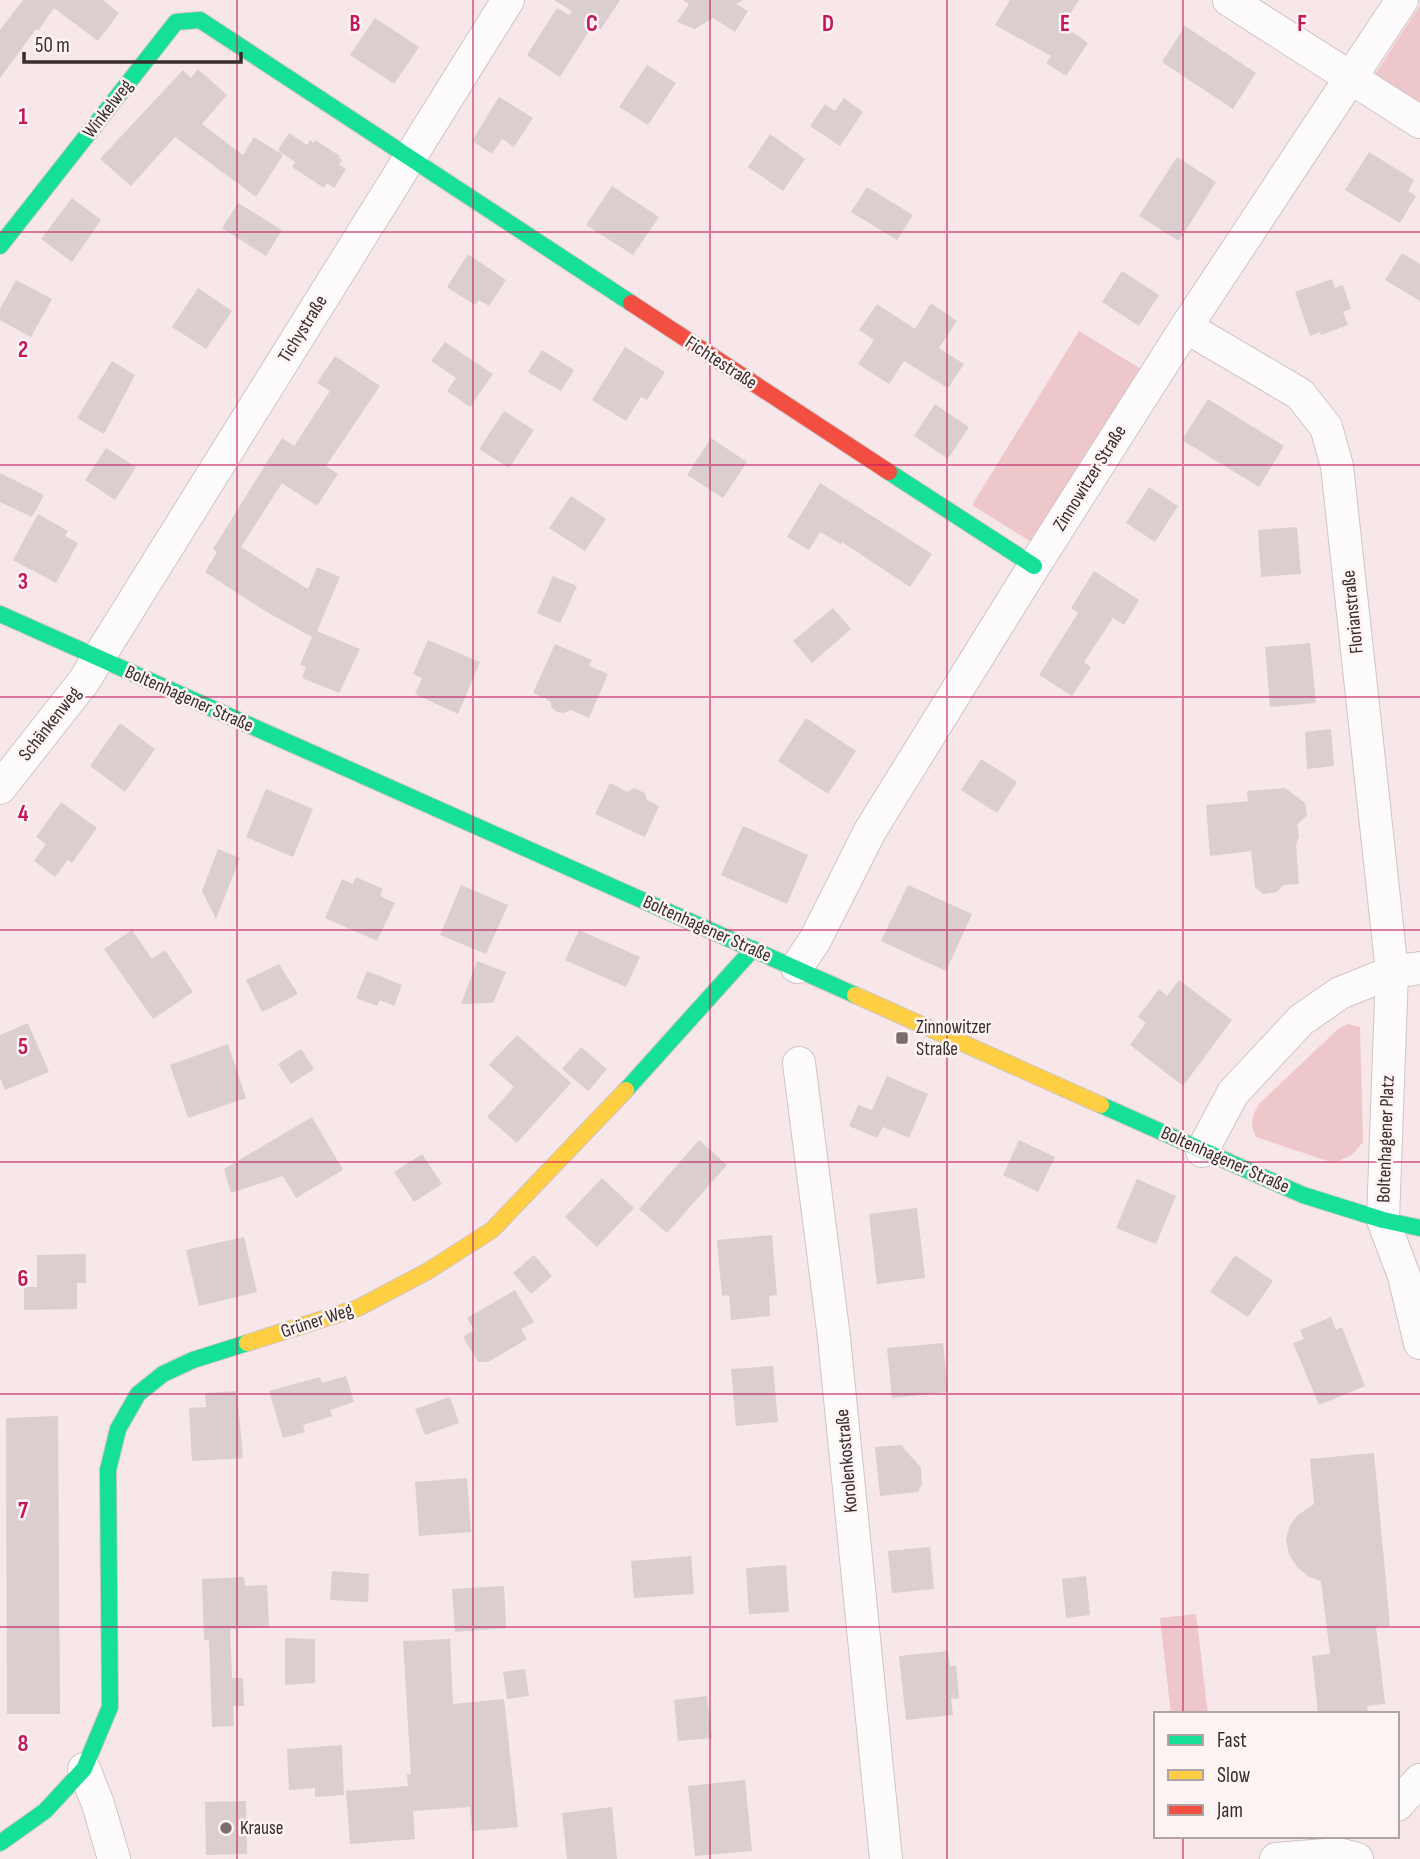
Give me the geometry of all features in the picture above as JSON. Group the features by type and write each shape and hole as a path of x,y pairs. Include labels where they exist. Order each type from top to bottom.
{"street":[{"name":"Tichystraße","path":"99,658 508,0"},
{"path":"1228,0 1420,122"},
{"name":"Zinnowitzer Straße","path":"797,967 815,940 870,831 1034,566 1186,327 1402,0"},
{"name":"Winkelweg","path":"0,246 176,22 200,20 409,159"},
{"name":"Fichtestraße","path":"409,159 1034,566"},
{"name":"Florianstraße","path":"1186,327 1300,394 1326,427 1337,466 1406,970"},
{"name":"Boltenhagener Straße","path":"0,614 797,967 1303,1195 1383,1220 1420,1228"},
{"name":"Schänkenweg","path":"0,788 99,658"},
{"name":"Grüner Weg","path":"0,1843 46,1811 84,1769 110,1707 108,1470 118,1429 138,1394 163,1374 193,1360 358,1308 428,1271 492,1230 638,1077 753,948"},
{"path":"1202,1151 1233,1093 1301,1020 1340,993 1406,970"},
{"name":"Boltenhagener Platz","path":"1406,970 1383,1220 1404,1276 1420,1343"},
{"name":"Korolenkostraße","path":"799,1063 845,1436 886,1859"},
{"path":"84,1769 98,1804 114,1859"},
{"path":"1399,1803 1420,1780"},
{"path":"1276,1859 1353,1850"}],"shaded area":[{"path":"1420,5 1420,104 1374,76"},
{"path":"1079,331 1141,369 1033,543 972,505"},
{"path":"1348,1024 1360,1027 1363,1142 1352,1155 1334,1163 1256,1137 1252,1120 1259,1104 1338,1029"},
{"path":"1196,1614 1208,1712 1171,1712 1160,1618"}],"building":[{"path":"23,0 103,0 119,13 98,41 54,8 0,78 0,30"},
{"path":"554,0 620,0 601,29 593,25 560,77 527,55 557,8 569,15 572,11"},
{"path":"683,0 743,0 736,4 748,11 735,32 713,18 695,29 677,22 689,4"},
{"path":"1010,0 1079,0 1063,25 1088,43 1066,76 1046,63 1051,56 995,25"},
{"path":"375,18 419,47 394,84 350,55"},
{"path":"1185,26 1256,73 1233,109 1162,62"},
{"path":"647,65 676,83 648,125 619,107"},
{"path":"198,69 227,95 202,124 243,155 254,137 283,155 256,197 175,137 131,186 100,159 183,70 191,78"},
{"path":"499,97 533,118 514,147 502,139 492,154 472,141"},
{"path":"844,98 863,112 840,146 810,126 825,104 835,111"},
{"path":"289,133 307,145 310,140 314,143 315,140 340,156 342,160 339,165 346,169 334,188 327,183 324,188 292,167 295,162 278,150"},
{"path":"770,134 805,159 783,191 748,167"},
{"path":"1369,152 1414,180 1408,191 1416,196 1400,223 1345,190"},
{"path":"1177,157 1216,182 1179,241 1139,216"},
{"path":"612,186 659,217 633,255 586,225"},
{"path":"867,187 913,215 897,240 851,212"},
{"path":"72,198 101,220 72,262 41,239"},
{"path":"238,203 282,230 266,256 222,228"},
{"path":"1402,253 1420,264 1420,301 1385,280"},
{"path":"468,254 506,280 489,306 479,300 475,305 447,287"},
{"path":"1122,271 1159,295 1139,326 1102,302"},
{"path":"1332,279 1335,288 1343,285 1351,309 1343,312 1348,325 1310,336 1295,292"},
{"path":"16,280 52,299 31,337 0,320 0,309"},
{"path":"198,288 232,311 206,349 172,327"},
{"path":"931,303 957,321 939,348 964,364 948,388 904,361 889,384 858,364 874,340 859,330 877,304 915,329"},
{"path":"445,342 493,374 470,407 447,391 456,378 431,361"},
{"path":"625,347 665,372 647,400 641,397 626,421 592,400"},
{"path":"542,350 574,370 561,391 528,372"},
{"path":"335,356 380,386 326,466 338,474 317,506 282,483 241,547 308,589 317,567 340,577 317,631 360,649 339,693 302,678 306,667 300,665 312,637 265,611 205,572 217,552 213,549 282,438 294,446 330,391 317,383"},
{"path":"112,361 135,375 104,434 77,418"},
{"path":"1208,399 1284,446 1259,487 1182,440"},
{"path":"935,404 969,427 948,459 914,436"},
{"path":"504,411 534,430 509,468 479,449"},
{"path":"711,438 747,462 723,498 687,475"},
{"path":"106,448 136,467 115,500 85,480"},
{"path":"0,473 44,495 32,517 0,502"},
{"path":"820,483 932,554 910,587 842,542 841,544 820,532 809,550 787,537"},
{"path":"1149,487 1178,506 1155,542 1126,523"},
{"path":"571,496 606,519 585,551 549,528"},
{"path":"38,514 68,531 65,536 78,543 56,583 13,560"},
{"path":"1297,527 1301,574 1261,577 1258,530"},
{"path":"1094,571 1139,600 1124,625 1113,618 1084,662 1091,667 1072,696 1039,675 1078,613 1071,608"},
{"path":"553,576 577,586 560,623 537,613"},
{"path":"833,608 851,629 812,663 793,641"},
{"path":"428,640 480,662 458,714 415,694 422,678 413,674"},
{"path":"1310,643 1316,703 1270,707 1265,647"},
{"path":"555,644 592,660 589,666 608,674 589,718 571,710 557,712 550,701 533,693"},
{"path":"806,718 856,751 828,794 778,761"},
{"path":"120,723 155,749 125,792 90,766"},
{"path":"1331,729 1334,766 1307,769 1305,732"},
{"path":"981,759 1017,782 997,813 961,790"},
{"path":"610,783 627,792 634,788 645,793 647,800 659,806 645,837 595,814"},
{"path":"1285,788 1305,803 1307,815 1297,825 1299,884 1283,885 1277,892 1263,894 1255,887 1251,851 1210,856 1206,805 1248,801 1247,791"},
{"path":"266,789 313,809 293,857 246,837"},
{"path":"61,802 97,828 72,863 68,860 55,877 34,861 46,844 36,837"},
{"path":"743,826 808,855 787,904 721,875"},
{"path":"218,849 240,858 216,919 202,891"},
{"path":"356,877 383,889 380,896 395,903 377,941 325,918 342,879 353,884"},
{"path":"461,885 508,905 486,954 440,935"},
{"path":"908,885 972,914 946,971 881,941"},
{"path":"132,930 152,959 165,950 193,992 153,1019 104,949"},
{"path":"579,930 640,957 626,987 565,960"},
{"path":"477,961 506,972 493,1003 461,1004"},
{"path":"279,964 298,994 262,1012 246,980"},
{"path":"367,971 402,985 394,1006 380,1000 377,1006 356,998"},
{"path":"1179,980 1232,1020 1183,1086 1130,1045 1146,1023 1138,1017 1159,989 1167,996"},
{"path":"28,1023 49,1072 5,1090 0,1078 0,1035"},
{"path":"517,1035 571,1083 517,1143 487,1117 514,1087 489,1065"},
{"path":"228,1044 246,1098 188,1118 170,1065"},
{"path":"581,1047 607,1069 588,1091 562,1069"},
{"path":"301,1049 314,1069 291,1084 278,1064"},
{"path":"887,1076 928,1094 909,1138 883,1127 877,1138 849,1126 858,1105 872,1110"},
{"path":"312,1117 343,1170 296,1198 283,1176 231,1193 224,1169"},
{"path":"699,1140 727,1165 667,1233 639,1209"},
{"path":"1019,1140 1055,1157 1038,1192 1003,1175"},
{"path":"422,1154 442,1184 414,1202 394,1172"},
{"path":"602,1178 634,1208 597,1247 565,1217"},
{"path":"1137,1179 1176,1196 1156,1244 1116,1228"},
{"path":"917,1208 925,1278 877,1284 869,1214"},
{"path":"772,1235 777,1295 769,1296 770,1316 731,1320 729,1295 722,1296 717,1240"},
{"path":"244,1237 257,1292 199,1306 186,1250"},
{"path":"86,1254 86,1283 77,1283 77,1309 24,1310 24,1287 37,1287 37,1255"},
{"path":"534,1255 552,1276 531,1294 513,1273"},
{"path":"1235,1255 1273,1281 1248,1317 1210,1292"},
{"path":"515,1290 534,1322 521,1329 527,1339 488,1362 478,1362 463,1337 474,1330 467,1318"},
{"path":"1331,1317 1336,1330 1342,1327 1365,1386 1319,1405 1293,1343 1304,1339 1300,1330"},
{"path":"943,1343 948,1392 892,1398 887,1348"},
{"path":"773,1366 778,1422 736,1426 731,1369"},
{"path":"346,1376 354,1402 330,1410 332,1416 303,1425 305,1432 283,1438 269,1391 320,1377 322,1383"},
{"path":"237,1391 243,1458 192,1461 189,1408 206,1407 205,1393"},
{"path":"450,1397 459,1423 425,1435 415,1409"},
{"path":"58,1416 60,1714 7,1714 6,1418"},
{"path":"901,1445 921,1468 922,1484 918,1492 880,1496 875,1447"},
{"path":"1374,1453 1390,1626 1376,1627 1385,1704 1367,1706 1368,1712 1318,1712 1312,1656 1330,1654 1321,1581 1309,1577 1298,1568 1289,1555 1286,1539 1290,1525 1298,1515 1314,1504 1310,1459"},
{"path":"467,1478 471,1532 419,1536 415,1482"},
{"path":"930,1547 934,1589 892,1593 888,1551"},
{"path":"691,1556 694,1594 634,1598 631,1561"},
{"path":"786,1565 789,1612 749,1614 746,1568"},
{"path":"332,1571 369,1574 368,1602 330,1600"},
{"path":"1086,1576 1090,1615 1066,1618 1062,1579"},
{"path":"244,1577 245,1586 267,1585 269,1627 230,1629 232,1678 243,1678 244,1706 233,1706 234,1726 212,1727 209,1640 204,1640 202,1579"},
{"path":"504,1586 506,1628 455,1632 452,1589"},
{"path":"285,1638 315,1639 315,1683 285,1685"},
{"path":"450,1639 453,1704 504,1699 518,1827 472,1831 470,1807 413,1811 415,1839 350,1844 346,1791 408,1786 407,1774 411,1774 403,1641"},
{"path":"948,1651 950,1666 956,1666 959,1698 951,1699 953,1715 906,1720 899,1656"},
{"path":"525,1669 529,1696 507,1699 503,1672"},
{"path":"707,1696 712,1738 678,1741 674,1700"},
{"path":"342,1745 344,1795 315,1797 315,1788 289,1790 287,1749"},
{"path":"745,1780 752,1851 695,1856 688,1786"},
{"name":"Krause","path":"246,1801 247,1854 206,1855 205,1802"},
{"path":"612,1807 617,1859 567,1859 562,1813"}],"traffic: fast":[{"path":"0,246 176,22 200,20 631,303"},
{"path":"889,472 1034,566"},
{"path":"0,614 855,995"},
{"path":"626,1090 753,949"},
{"path":"1101,1105 1303,1195 1383,1220 1420,1228"},
{"path":"0,1843 45,1811 84,1769 110,1707 108,1470 118,1429 138,1394 163,1374 193,1360 247,1343"}],"traffic: slow":[{"path":"855,995 1101,1105"},
{"path":"247,1343 358,1308 428,1271 492,1230 626,1090"}],"traffic: jam":[{"path":"631,303 889,472"}],"place":[{"name":"Zinnowitzer Straße","path":"902,1038"},
{"name":"Krause","path":"226,1828"}]}
